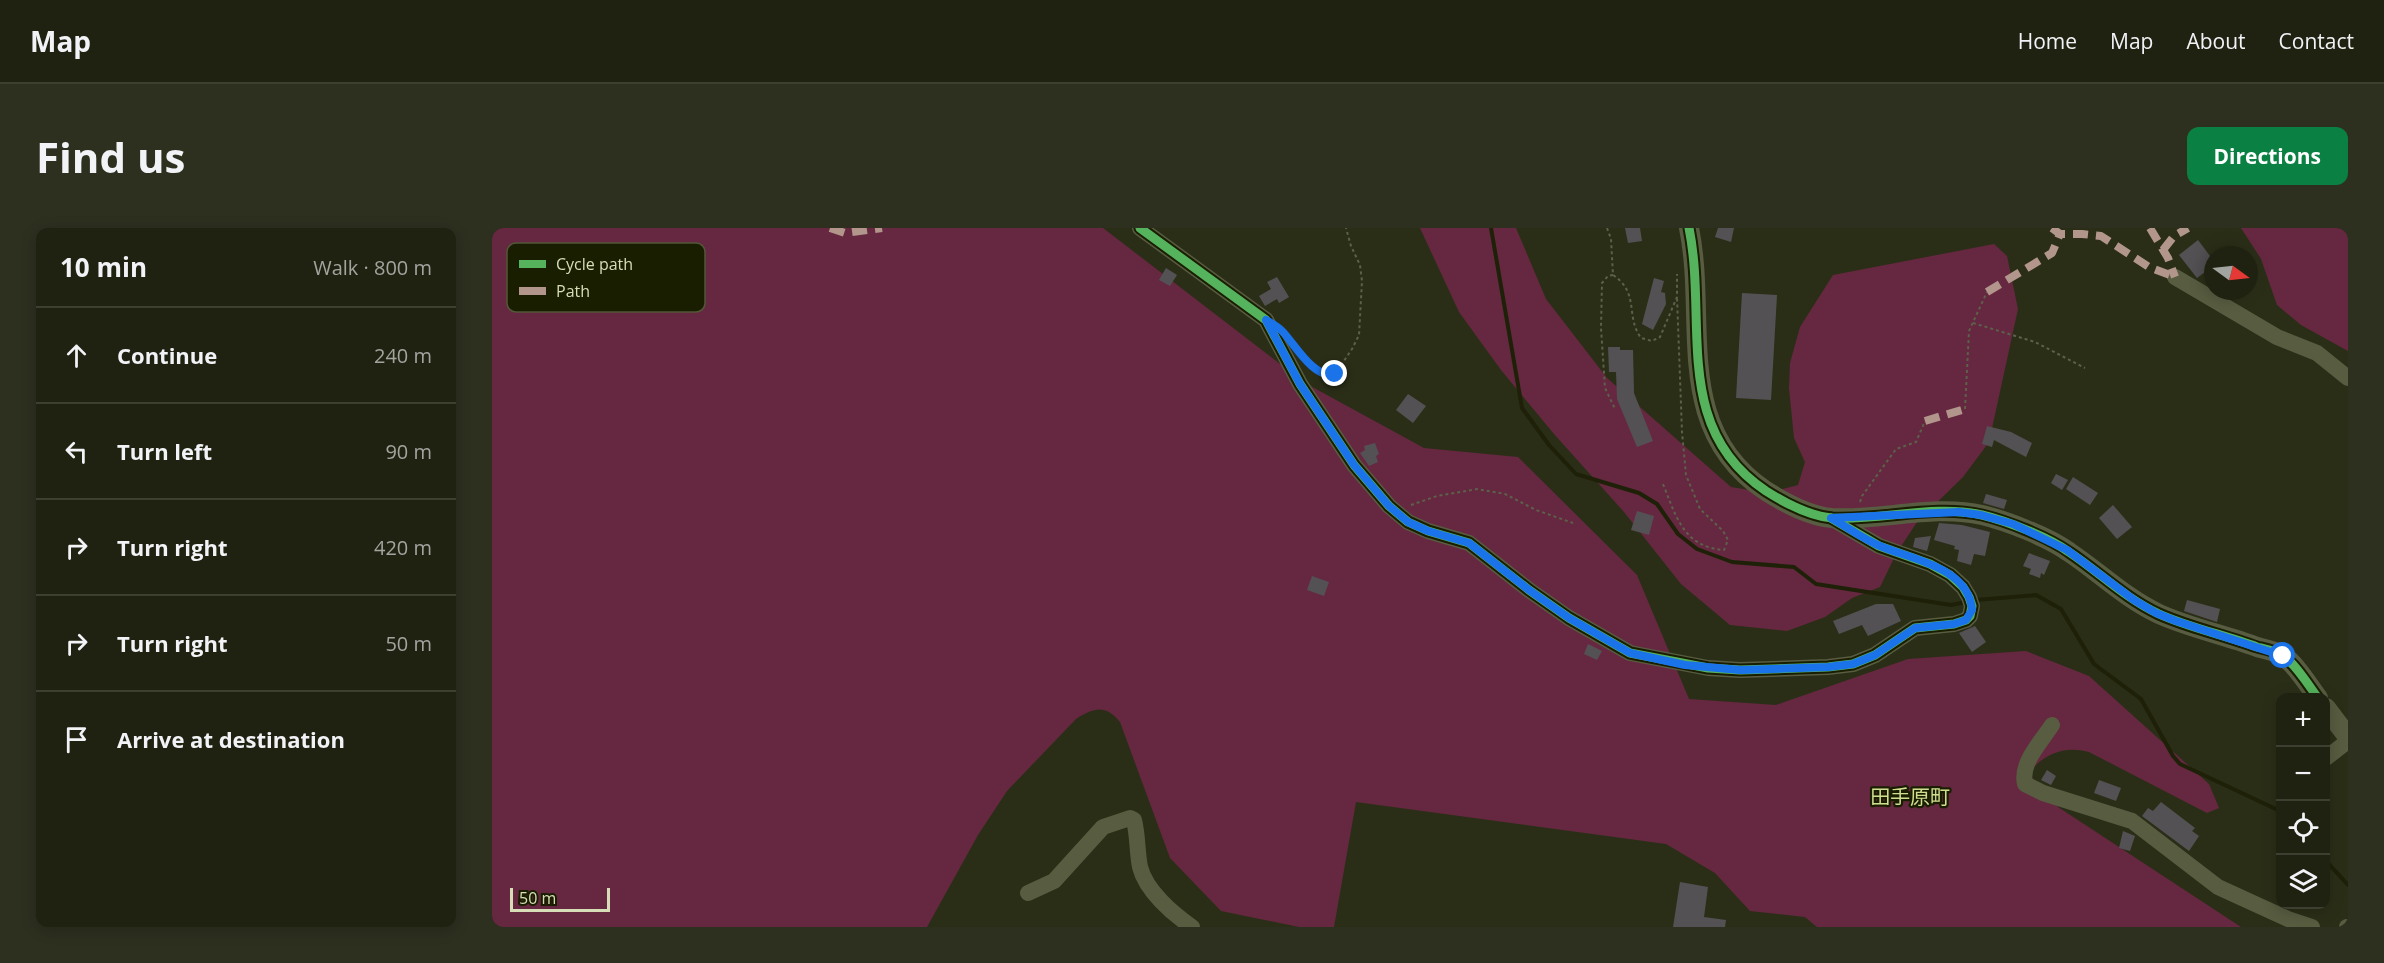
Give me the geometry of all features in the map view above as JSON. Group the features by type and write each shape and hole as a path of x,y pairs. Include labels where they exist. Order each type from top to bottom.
{"street":[{"path":"1140,228 1266,320 1300,384 1354,465 1395,511 1408,522 1428,531 1469,543 1569,618 1630,653 1685,665 1740,670 1828,667 1853,664 1875,655 1915,628 1954,624 1966,620 1970,616 1971,602 1963,587 1950,575 1930,564 1879,546 1831,518 1786,504 1751,481 1724,448 1710,421 1699,384 1693,253 1689,228"},
{"path":"2175,277 2277,337 2317,353 2348,378"},
{"path":"1831,518 1959,512 1981,515 2013,524 2067,550 2134,600 2156,613 2283,656 2314,693"},
{"path":"2330,715 2348,739 2330,754"},
{"path":"2052,725 2024,770 2025,784 2043,793 2132,821 2218,887 2312,927"},
{"path":"1028,893 1054,881 1103,827 1130,818 1134,820 1140,868 1147,885 1180,919 1192,927"}],"path":[{"path":"1300,353 1321,372 1329,375 1335,374 1359,335 1362,281 1360,265 1346,228"},
{"path":"1607,228 1611,239 1613,275 1628,288 1635,330 1641,338 1652,341 1660,337 1677,297"},
{"path":"1663,484 1687,535 1701,544 1724,550 1728,540 1723,531 1700,509 1686,475 1675,279 1680,265 1693,253"},
{"path":"1613,275 1608,276 1602,283 1601,328 1605,388 1615,409"},
{"path":"1965,409 1969,331 1987,292"},
{"path":"1973,323 2035,342 2085,368"},
{"path":"1855,517 1862,496 1896,449 1916,442 1925,421"},
{"path":"1395,511 1437,496 1477,489 1505,494 1536,510 1573,522"}],"shaded area":[{"path":"492,228 1103,228 1305,383 1424,448 1518,457 1637,575 1689,699 1776,705 1908,659 2026,651 2089,676 2209,784 2219,808 2207,813 2089,752 2080,750 2063,751 2048,756 2028,773 2058,807 2241,927 1817,927 1805,917 1750,911 1715,873 1666,844 1356,802 1334,927 1299,927 1221,911 1170,858 1120,722 1109,712 1094,710 1076,719 1007,791 978,835 927,927 492,927"},
{"path":"1420,228 1516,228 1546,299 1607,378 1731,487 1767,493 1798,485 1805,462 1794,438 1789,388 1790,363 1800,327 1833,275 1994,244 2007,256 2018,309 1989,442 1963,477 1917,522 1896,554 1880,587 1852,598 1825,617 1787,631 1730,625 1681,584 1624,512 1554,434 1501,370 1459,312"},
{"path":"2241,228 2348,228 2348,351 2301,325 2277,305 2258,254 2258,246 2253,246"}],"building":[{"path":"1625,228 1640,228 1642,241 1628,243"},
{"path":"1718,228 1734,228 1731,242 1715,237"},
{"path":"2198,240 2204,248 2204,273 2197,278 2179,255"},
{"path":"1166,268 1177,275 1170,286 1159,280"},
{"path":"1277,277 1289,297 1279,303 1277,299 1265,306 1259,296 1271,289 1267,282"},
{"path":"1654,278 1664,281 1661,292 1665,293 1666,304 1653,330 1642,324"},
{"path":"1742,293 1777,295 1771,400 1736,398"},
{"path":"1608,347 1633,350 1634,393 1653,441 1637,447 1617,399 1616,372 1609,372"},
{"path":"1408,394 1426,406 1413,423 1396,410"},
{"path":"1987,426 2011,432 2032,443 2026,457 1994,440 1992,447 1982,444"},
{"path":"1375,443 1379,454 1376,456 1378,462 1369,466 1360,453 1365,450 1364,446"},
{"path":"2056,474 2068,480 2062,490 2051,483"},
{"path":"2073,477 2098,493 2090,505 2066,489"},
{"path":"1986,494 2007,500 2004,509 1983,503"},
{"path":"2113,505 2132,527 2117,539 2099,518"},
{"path":"1637,511 1654,516 1649,535 1631,530"},
{"path":"1939,523 1962,525 1990,532 1985,556 1974,554 1971,565 1957,561 1959,550 1954,549 1955,546 1934,540"},
{"path":"1931,536 1927,551 1913,547 1915,538"},
{"path":"2029,553 2050,561 2044,575 2041,573 2040,578 2029,574 2031,569 2023,566"},
{"path":"1312,576 1329,582 1324,596 1307,590"},
{"path":"2187,600 2220,609 2217,622 2184,611"},
{"path":"1876,604 1893,604 1901,621 1868,636 1862,625 1839,634 1833,621"},
{"path":"1975,626 1986,642 1972,652 1959,633"},
{"path":"1588,644 1602,651 1597,660 1584,654"},
{"path":"2047,770 2056,776 2051,785 2041,780"},
{"path":"2099,780 2121,788 2116,801 2094,793"},
{"path":"2161,802 2195,828 2192,831 2199,836 2189,851 2142,816 2148,808 2153,811"},
{"path":"2123,831 2135,836 2130,851 2119,848"},
{"path":"1680,882 1708,887 1704,917 1726,920 1725,927 1673,927"}],"waterway":[{"path":"1491,228 1522,408 1549,445 1576,474 1639,493 1657,504 1678,534 1697,549 1732,562 1794,567 1816,584 1951,605 1966,602"},
{"path":"1976,600 2036,595 2061,609 2094,664 2141,699 2173,756 2180,764 2276,809"},
{"path":"2330,865 2348,885"}],"marked path":[{"path":"830,228 845,233 882,228"},
{"path":"2052,228 2060,234 2101,236 2149,267 2175,277"},
{"path":"2150,228 2168,258 2175,277"},
{"path":"2163,250 2174,236 2188,228"},
{"path":"1987,292 2052,253 2060,234"},
{"path":"1925,421 1965,409"}],"cycle path":[{"path":"1140,228 1266,320 1300,384 1354,465 1389,506 1408,522 1428,531 1469,543 1569,618 1630,653 1708,668 1740,670 1828,667 1853,664 1875,655 1915,628 1954,624 1970,616 1972,606 1969,597 1963,587 1950,575 1930,564 1879,546 1831,518"},
{"path":"1689,228 1694,263 1699,371 1705,405 1717,436 1736,465 1766,491 1806,512 1823,517 1851,518 1945,511 1982,515 2015,525 2060,546 2123,593 2159,614 2280,654 2297,669 2314,693"}],"district":[{"name":"田手原町","path":"1910,797"}],"route":[{"path":"1335,374 1329,375 1321,372 1307,361 1281,329 1266,320 1300,384 1354,465 1389,506 1408,522 1428,531 1469,543 1569,618 1630,653 1708,668 1740,670 1828,667 1853,664 1875,655 1915,628 1954,624 1966,620 1972,610 1969,597 1963,587 1950,575 1930,564 1879,546 1831,518 1959,512 1981,515 2013,524 2067,550 2134,600 2156,613 2283,656"}]}
